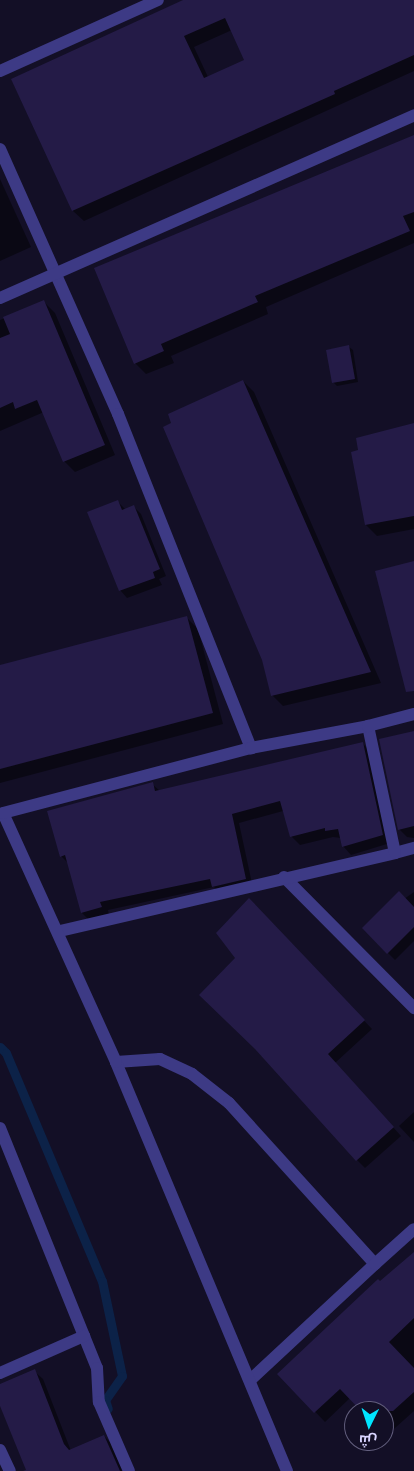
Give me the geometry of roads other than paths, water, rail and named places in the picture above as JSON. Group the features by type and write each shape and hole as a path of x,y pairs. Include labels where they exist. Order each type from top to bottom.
{"street":[{"path":"0,71 158,0"},
{"path":"0,298 56,275 414,115"},
{"path":"0,149 124,431 252,748"},
{"path":"287,1471 60,931 2,814 252,748 368,726 414,714"},
{"path":"368,726 395,853"},
{"path":"60,931 414,848"},
{"path":"284,877 414,1008"},
{"path":"116,1062 160,1059 192,1074 229,1103 375,1264"},
{"path":"0,1128 97,1368 99,1402 129,1471"},
{"path":"250,1380 414,1228"},
{"path":"0,1373 84,1336"},
{"path":"0,1450 10,1471"}],"waterway":[{"path":"0,1047 6,1053 102,1281 122,1376 105,1400 108,1409"}]}
